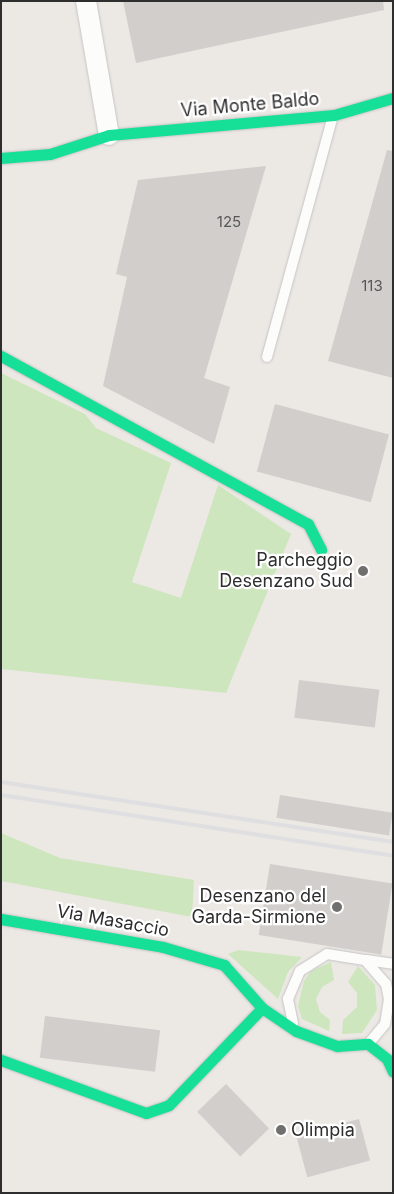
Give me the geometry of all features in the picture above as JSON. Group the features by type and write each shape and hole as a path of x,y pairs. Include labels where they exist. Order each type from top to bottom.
{"street":[{"path":"86,1 109,135"},
{"name":"Via Monte Baldo","path":"1,158 50,154 109,135 334,115 393,98"},
{"path":"1,356 308,524 321,550"},
{"name":"Via Masaccio","path":"1,919 199,955 224,965 237,976 262,1008 296,1031 337,1046 379,1046"},
{"path":"1,1060 146,1113 169,1105 262,1008"},
{"path":"379,1046 393,1072"}],"lane":[{"path":"267,357 334,115"},
{"path":"296,1031 288,1000 300,970 327,954 393,964"},
{"path":"365,960 377,970 389,999 379,1046"}],"green space":[{"path":"1,373 85,414 96,428 171,463 132,582 181,598 218,485 291,534 226,693 1,669"},
{"path":"1,833 60,858 194,880 192,917 1,881"},
{"path":"238,950 302,957 288,972 278,999 228,954"},
{"path":"331,962 334,980 322,987 316,999 320,1012 330,1020 329,1031 302,1019 298,1006 304,981 311,971"},
{"path":"358,966 375,985 377,1010 362,1033 342,1034 343,1020 357,1007 357,993 348,982"}],"building":[{"path":"123,1 383,1 384,10 136,63"},
{"path":"387,150 393,151 393,378 328,361"},
{"path":"266,166 204,378 230,387 214,444 103,386 127,277 116,274 138,180"},
{"path":"275,404 389,435 371,502 257,472"},
{"path":"299,680 379,690 375,728 294,718"},
{"path":"280,795 393,813 389,836 276,818"},
{"name":"Desenzano del Garda-Sirmione","path":"270,864 392,883 381,955 259,935"},
{"path":"45,1016 160,1030 155,1072 40,1058"},
{"path":"226,1084 269,1129 240,1156 197,1112"},
{"path":"359,1119 370,1161 307,1177 296,1136"}],"railway":[{"path":"1,782 393,842"},
{"path":"1,795 393,856"}],"traffic: fast":[{"path":"1,158 50,154 109,135 334,115 393,98"},
{"path":"1,356 308,524 321,550"},
{"path":"1,919 163,947 224,965 262,1008 296,1031 337,1046 368,1044 387,1059 393,1072"},
{"path":"1,1060 146,1113 169,1105 262,1008"}],"place":[{"name":"Parcheggio Desenzano Sud","path":"363,571"},
{"name":"Desenzano del Garda-Sirmione","path":"337,907"},
{"name":"Olimpia","path":"281,1130"}]}
